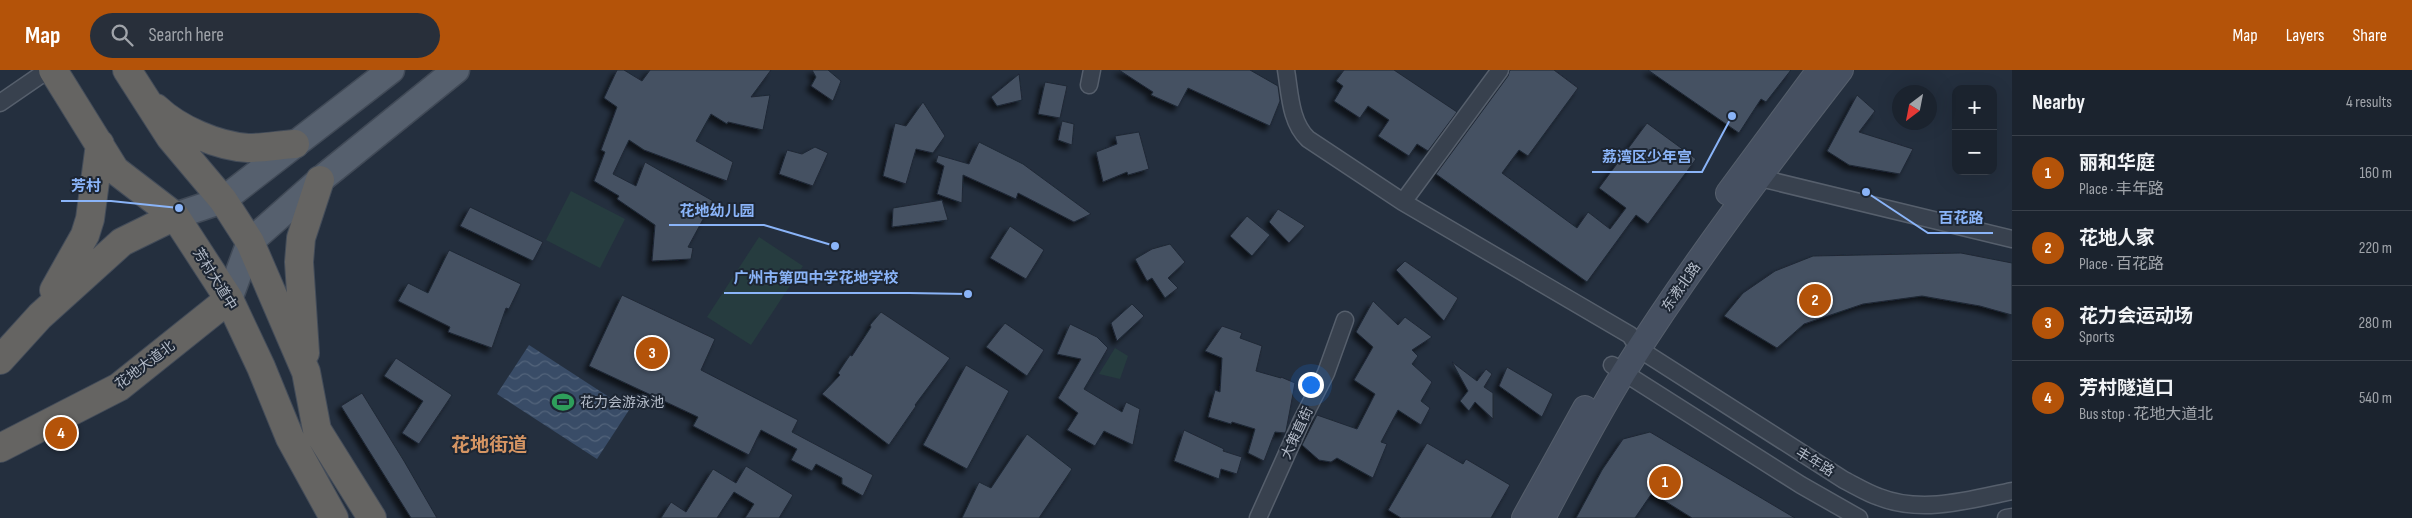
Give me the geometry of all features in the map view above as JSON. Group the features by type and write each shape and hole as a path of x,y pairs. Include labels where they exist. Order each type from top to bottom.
{"highway":[{"name":"芳村大道中","path":"53,70 115,170 175,216 229,299 261,367 290,438 334,518"},
{"path":"133,79 158,110 186,128 208,138 248,148 295,144"},
{"path":"133,79 170,137 223,200 250,242 306,372"},
{"path":"40,316 85,235 90,219 100,144"},
{"path":"320,180 301,238 299,262 306,372 317,430 372,518"},
{"path":"0,360 40,316 122,242 175,216"},
{"name":"花地大道北","path":"0,448 119,386 229,299"}],"main road":[{"path":"175,216 223,200 391,70"},
{"path":"229,299 250,242 320,180 456,70"},
{"name":"东漖北路","path":"1524,518 1575,425 1618,369 1635,342 1664,310 1819,70"},
{"name":"东漖北路","path":"1752,173 1841,70"},
{"name":"东漖北路","path":"1543,518 1618,369"}],"street":[{"path":"0,103 48,70"},
{"name":"丰年路","path":"1286,70 1294,114 1300,132 1308,139 1403,202 1635,342 1797,452 1844,480 1880,498 1912,505 1937,505 2012,491"},
{"path":"1403,202 1500,70"},
{"path":"1752,173 2012,239"},
{"name":"大策直街","path":"1258,518 1302,420 1326,373 1344,320"},
{"name":"丰年路","path":"1618,369 1801,485 1859,518"},
{"path":"2006,518 2012,517"}],"green space":[{"path":"571,191 625,219 600,268 546,240"},
{"path":"759,237 803,266 751,345 707,317"},
{"path":"1115,348 1128,356 1120,379 1099,374"}],"water":[{"name":"花力会游泳池","path":"529,345 629,410 597,459 497,394"}],"building":[{"path":"617,70 624,70 642,81 650,70 771,70 751,97 770,95 763,130 728,122 727,124 711,114 696,141 733,162 727,181 644,150 629,140 613,174 636,186 645,162 713,201 688,247 693,248 691,259 652,261 655,225 617,199 619,196 594,181 605,152 601,150 617,107 604,98"},
{"path":"812,70 828,70 841,81 833,101 811,86 816,77"},
{"path":"1119,70 1250,70 1278,86 1280,101 1270,126 1188,88 1178,107 1151,95 1153,92"},
{"path":"1344,70 1394,70 1457,112 1428,151 1417,144 1409,156 1378,136 1389,120 1368,106 1360,118 1334,101 1343,86 1336,81"},
{"path":"1510,70 1554,70 1578,88 1528,156 1519,150 1502,173 1577,228 1588,212 1610,229 1626,208 1599,188 1647,123 1696,159 1648,224 1636,215 1587,282 1436,174 1508,76"},
{"path":"1648,70 1791,70 1766,102 1761,99 1739,133"},
{"path":"1019,74 1022,100 997,106 991,97"},
{"path":"1045,82 1067,86 1060,118 1038,114"},
{"path":"1857,95 1875,111 1859,132 1913,149 1900,174 1849,165 1827,151"},
{"path":"923,102 945,136 933,153 916,149 906,184 883,176 895,123 906,126"},
{"path":"1062,121 1074,124 1072,145 1058,140"},
{"path":"1139,132 1149,169 1128,175 1127,172 1103,182 1096,152 1117,144 1115,136"},
{"path":"979,142 1023,164 1091,214 1074,222 1018,193 1016,199 963,175 962,203 937,194 944,166 936,162 938,155 969,164"},
{"path":"815,147 828,153 813,186 779,174 787,150 802,154"},
{"path":"942,200 948,220 892,227 893,208"},
{"path":"470,207 543,242 533,261 460,226"},
{"path":"1278,209 1305,226 1289,243 1269,222"},
{"path":"1247,216 1270,235 1252,256 1230,236"},
{"path":"1010,226 1044,250 1026,279 990,258"},
{"path":"1170,244 1185,262 1168,278 1178,288 1165,298 1152,278 1147,281 1135,259 1152,249"},
{"path":"449,250 521,284 509,309 506,308 492,348 448,332 450,327 398,301 408,283 428,293"},
{"path":"1961,253 2012,263 2012,315 1980,306 1922,296 1863,304 1804,324 1777,348 1724,316 1743,293 1775,271 1813,256"},
{"path":"1405,261 1458,298 1444,321 1396,270"},
{"path":"622,295 715,339 701,370 798,420 792,432 873,475 863,496 842,484 842,478 816,464 812,471 791,460 797,449 761,430 749,455 693,426 698,417 589,366"},
{"path":"1373,301 1398,325 1405,317 1432,337 1412,350 1418,356 1412,364 1432,382 1421,401 1430,408 1421,425 1398,410 1381,442 1387,444 1373,478 1337,458 1331,462 1319,460 1302,445 1317,415 1357,429 1375,394 1354,380 1373,347 1356,332"},
{"path":"1132,304 1144,316 1117,341 1111,323"},
{"path":"881,312 950,358 915,405 889,445 822,394 840,375 838,373 850,355 852,356 871,327 870,325"},
{"path":"1005,323 1044,350 1027,376 986,347"},
{"path":"1070,324 1097,337 1108,348 1084,389 1122,412 1126,402 1140,409 1133,445 1104,431 1095,446 1067,430 1078,413 1058,398 1081,359 1057,354"},
{"path":"1222,326 1242,333 1240,338 1262,346 1256,371 1281,377 1295,383 1286,431 1285,433 1275,432 1264,461 1248,453 1255,429 1208,417 1215,390 1220,392 1222,358 1205,351"},
{"path":"396,358 452,395 419,444 402,433 423,401 384,376"},
{"path":"1452,362 1477,381 1486,369 1492,374 1484,387 1493,393 1493,419 1475,402 1469,411 1460,401 1468,391"},
{"path":"966,365 1009,391 967,469 923,445"},
{"path":"1507,367 1553,394 1542,417 1499,386"},
{"path":"362,393 437,518 411,518 341,406"},
{"path":"1184,430 1224,449 1223,451 1242,457 1237,474 1221,469 1219,479 1174,461"},
{"path":"1650,432 1795,518 1692,518 1652,493 1635,518 1576,518 1602,470 1623,439"},
{"path":"1027,434 1072,469 1039,518 962,518 979,482 991,488"},
{"path":"1427,443 1463,464 1466,459 1510,485 1491,518 1401,518 1388,510"},
{"path":"746,466 793,495 779,518 745,518 754,504 734,492 717,518 661,518 671,502 686,512 713,469 736,483"}],"place":[{"name":"荔湾区少年宫","path":"1732,116"},
{"name":"百花路","path":"1866,192"},
{"name":"芳村","path":"179,208"},
{"name":"花地幼儿园","path":"835,246"},
{"name":"广州市第四中学花地学校","path":"968,294"},
{"name":"花地人家","path":"1815,300"},
{"name":"花力会运动场","path":"652,353"},
{"name":"花力会游泳池","path":"563,402"},
{"name":"芳村隧道口","path":"61,433"},
{"name":"丽和华庭","path":"1665,482"}],"district":[{"name":"花地街道","path":"489,445"}]}
